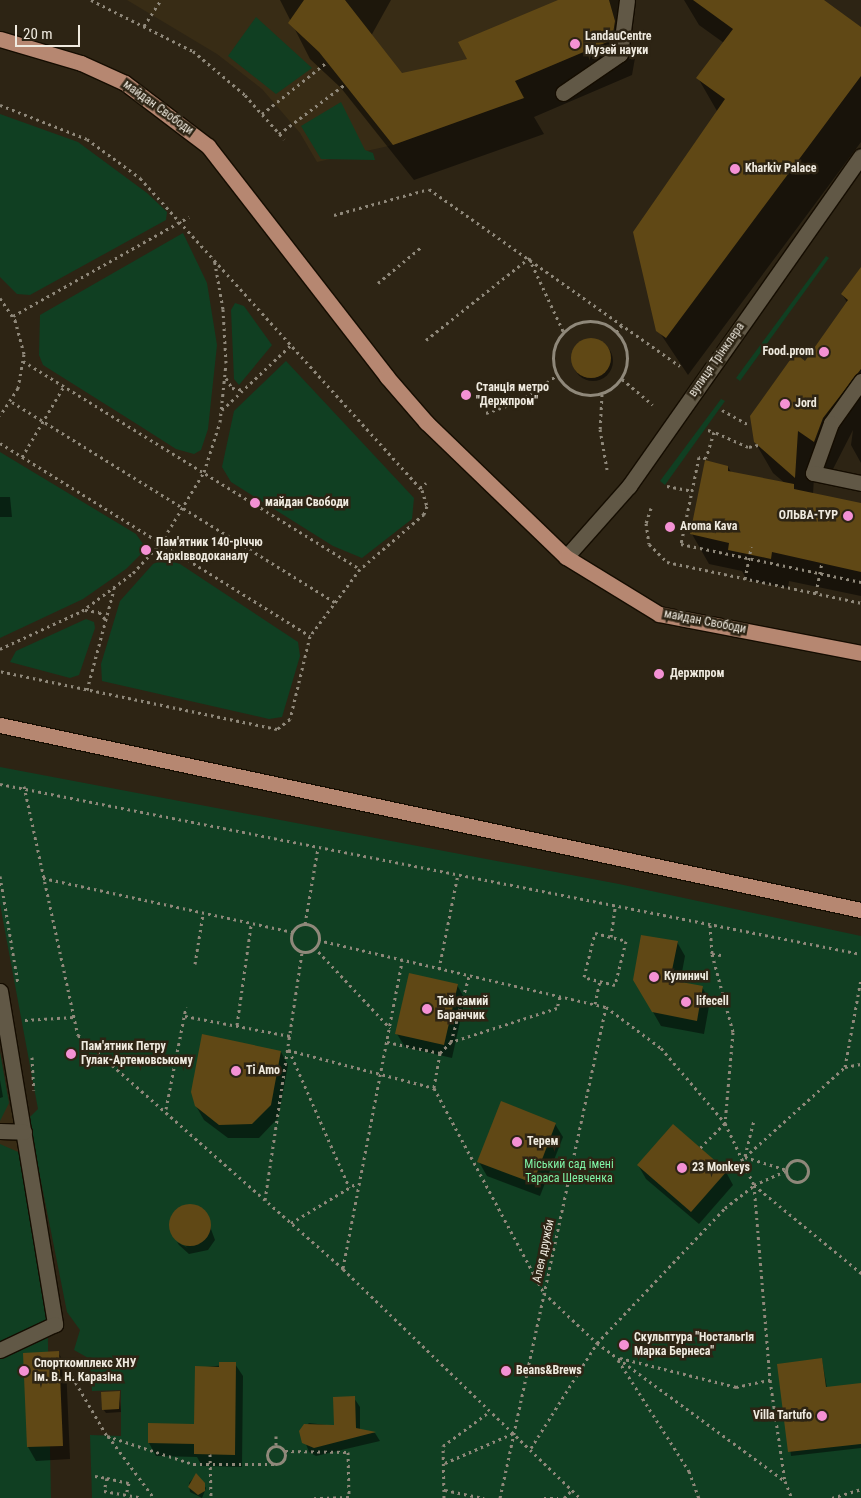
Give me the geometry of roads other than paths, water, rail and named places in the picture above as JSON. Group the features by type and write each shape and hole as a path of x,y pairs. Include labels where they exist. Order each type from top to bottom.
{"main road":[{"name":"майдан Свободи","path":"0,39 81,63 125,83 208,146 426,422 566,558 659,614 861,653"},
{"path":"0,725 861,910"}],"street":[{"path":"563,93 620,54 627,0"},
{"name":"вулиця Трінклера","path":"566,558 629,486 861,156"},
{"path":"861,381 831,423 813,473 861,483"},
{"path":"0,991 56,1324 0,1350"},
{"path":"0,1131 24,1132"}],"place":[{"name":"LandauCentre Музей науки","path":"575,44"},
{"name":"Kharkiv Palace","path":"735,169"},
{"name":"Food.prom","path":"824,352"},
{"name":"Станція метро \"Держпром\"","path":"466,395"},
{"name":"Jord","path":"785,404"},
{"name":"майдан Свободи","path":"255,503"},
{"name":"ОЛЬВА-ТУР","path":"848,516"},
{"name":"Aroma Kava","path":"670,527"},
{"name":"Пам'ятник 140-річчю Харківводоканалу","path":"146,550"},
{"name":"Держпром","path":"659,674"},
{"name":"Кулиничі","path":"654,977"},
{"name":"lifecell","path":"686,1002"},
{"name":"Той самий Баранчик","path":"427,1009"},
{"name":"Пам'ятник Петру Гулак-Артемовському","path":"71,1054"},
{"name":"Ti Amo","path":"236,1071"},
{"name":"Терем","path":"517,1142"},
{"name":"23 Monkeys","path":"682,1168"},
{"name":"Скульптура \"Ностальгія Марка Бернеса\"","path":"624,1345"},
{"name":"Спорткомплекс ХНУ ім. В. Н. Каразіна","path":"24,1371"},
{"name":"Beans&Brews","path":"506,1371"},
{"name":"Villa Tartufo","path":"822,1416"}],"park label":[{"name":"Міський сад імені Тараса Шевченка","path":"569,1172"}]}
